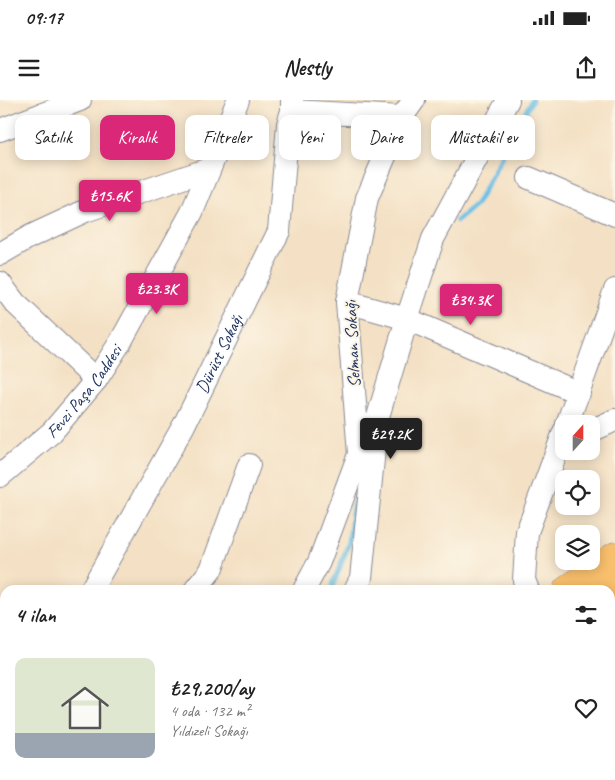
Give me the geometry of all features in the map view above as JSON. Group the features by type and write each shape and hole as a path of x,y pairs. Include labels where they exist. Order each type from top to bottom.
{"main road":[{"path":"574,585 615,556"}],"street":[{"path":"0,130 80,100"},
{"name":"Fevzi Paşa Caddesi","path":"0,476 52,432 96,380 121,342 192,212 238,100"},
{"path":"357,585 360,578 377,420 407,319 433,239 508,100"},
{"path":"292,106 408,109"},
{"name":"Dürüst Sokağı","path":"93,585 184,425 279,232 288,124 292,106"},
{"name":"Selman Sokağı","path":"307,585 319,562 359,454 347,302 367,198 408,109"},
{"path":"0,254 31,236 85,211 210,169"},
{"path":"529,178 615,215"},
{"path":"0,283 14,303 96,380"},
{"path":"570,415 615,290"},
{"path":"347,302 407,319 579,393"},
{"path":"600,426 615,420"},
{"path":"526,585 524,580 527,532 555,459"},
{"path":"199,585 211,570 249,465"}],"waterway":[{"path":"457,221 476,205 532,100"},
{"path":"333,585 349,543 353,507 358,492"}]}
